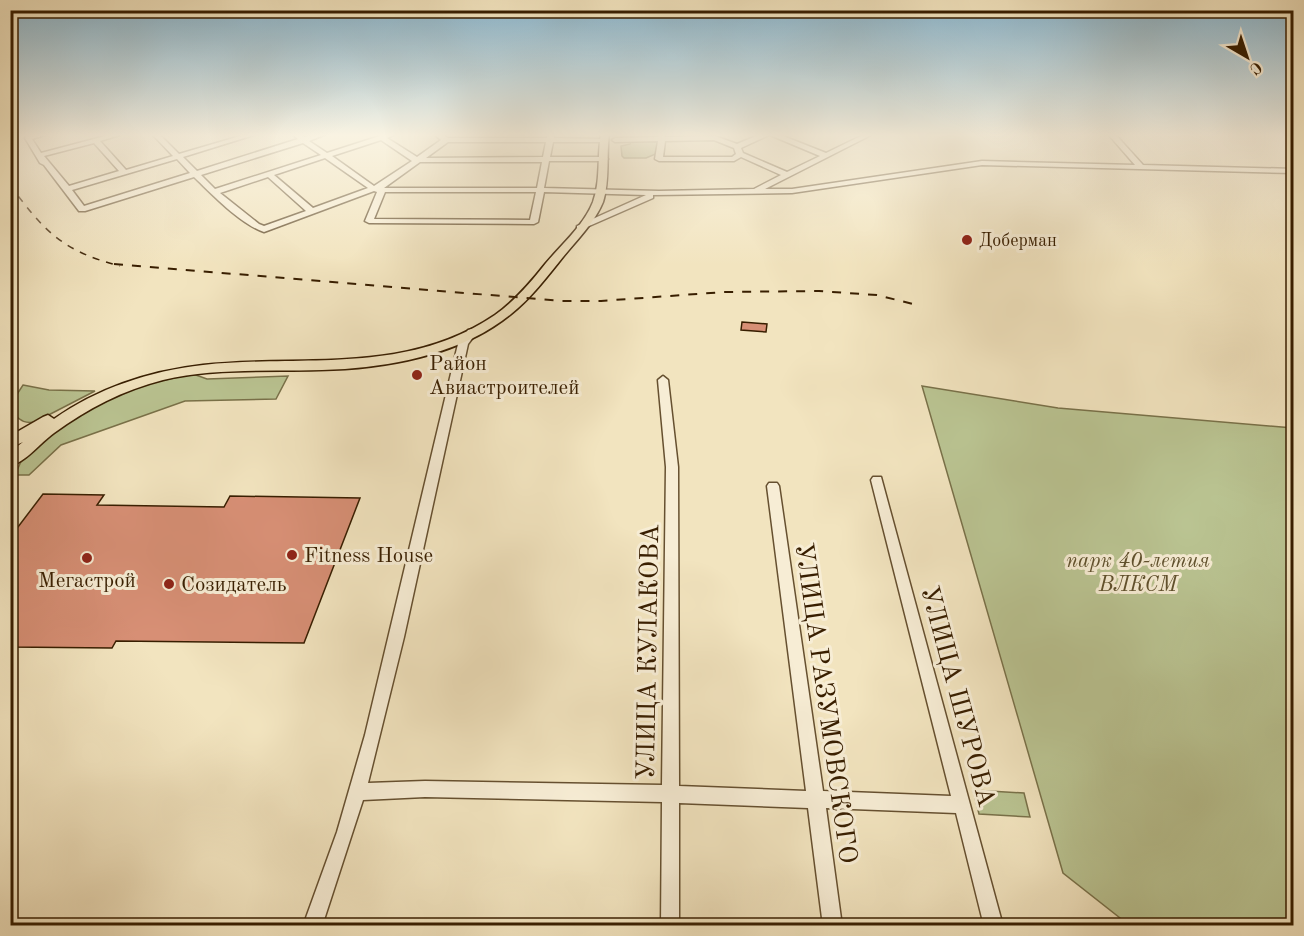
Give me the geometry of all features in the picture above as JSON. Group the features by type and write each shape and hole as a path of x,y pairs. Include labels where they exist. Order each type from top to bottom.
{"main road":[{"path":"10,460 55,423 96,399 147,380 198,369 358,364 398,358 468,338 519,301 580,228 598,201 601,178"},
{"path":"10,443 77,403 111,387 151,375 218,362 341,360 391,354 438,341 491,316 514,298 573,230 599,193"}],"street":[{"path":"59,178 82,209 183,178"},
{"path":"68,189 105,178"},
{"path":"199,178 256,226 264,229 310,210 378,189 394,178"},
{"path":"214,192 258,178"},
{"path":"273,178 310,210"},
{"path":"360,178 378,189 659,193 792,191 882,178"},
{"path":"378,189 369,221 534,222 542,178"},
{"path":"753,192 781,178"},
{"path":"580,228 659,193"},
{"path":"312,926 327,888 356,792 401,619 468,338"},
{"name":"УЛИЦА КУЛАКОВА","path":"663,380 672,467 670,926"},
{"name":"УЛИЦА ШУРОВА","path":"877,480 994,926"},
{"name":"УЛИЦА РАЗУМОВСКОГО","path":"772,486 833,926"},
{"path":"356,792 508,789 963,805"}],"green space":[{"path":"193,374 207,379 288,376 276,399 185,401 61,445 29,475 15,475 23,457 55,431 107,398 155,382"},
{"path":"23,385 49,390 95,391 35,422 27,422 11,412 10,405"},
{"name":"парк 40-летия ВЛКСМ","path":"922,386 1058,408 1293,428 1293,925 1129,925 1063,873"},
{"path":"973,790 1024,793 1030,817 979,814"}],"building":[{"path":"742,322 767,324 766,332 741,330"},
{"name":"Созидатель","path":"43,494 104,495 97,505 224,507 230,496 360,498 304,643 116,641 112,648 10,647 10,527 18,527"}],"railway":[{"path":"10,185 33,215 56,237 83,253 120,266"},
{"path":"114,264 562,301 601,301 724,292 819,291 877,295 917,305"}],"place":[{"name":"Доберман","path":"967,240"},
{"name":"Район Авиастроителей","path":"417,375"},
{"name":"Fitness House","path":"292,555"},
{"name":"Мегастрой","path":"87,558"},
{"name":"Созидатель","path":"169,584"}]}
